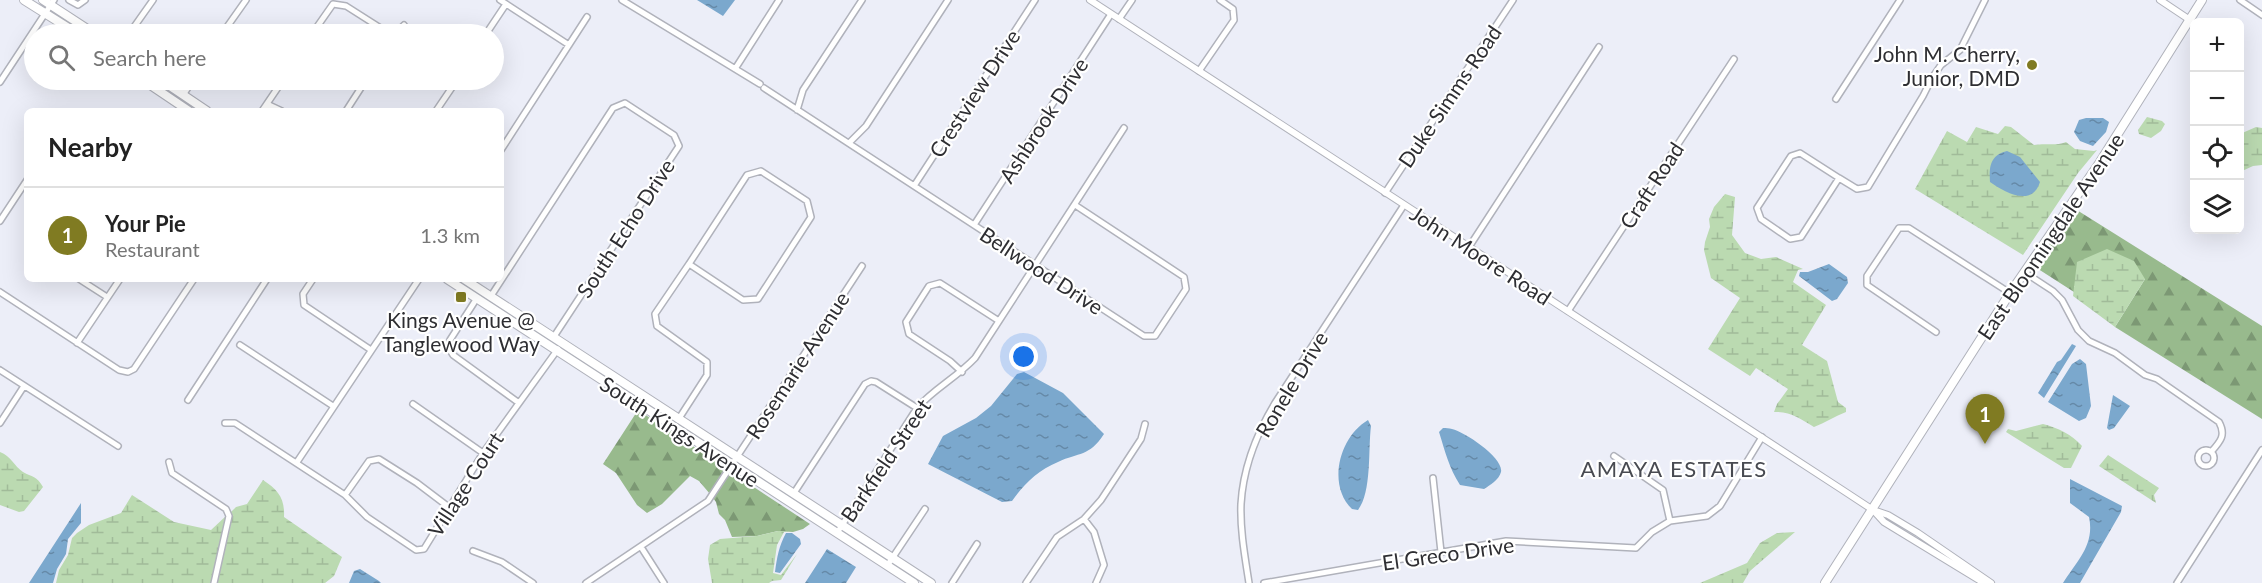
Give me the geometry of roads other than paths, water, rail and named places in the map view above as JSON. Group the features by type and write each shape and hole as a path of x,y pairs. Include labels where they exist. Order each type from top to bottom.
{"main road":[{"path":"24,0 62,24"},
{"name":"East Bloomingdale Avenue","path":"2191,18 2202,0"},
{"path":"49,2 81,24"},
{"name":"East Bloomingdale Avenue","path":"1825,583 2010,293 2100,162 2190,20"},
{"path":"158,90 185,108"},
{"path":"175,90 202,108"},
{"name":"South Kings Avenue","path":"452,282 548,345 679,419 837,533 914,583"},
{"name":"South Kings Avenue","path":"469,282 562,343 674,426 794,493 931,583"}],"street":[{"path":"69,0 78,5 85,0"},
{"path":"136,24 153,0"},
{"path":"229,24 246,0"},
{"name":"Bellwood Drive","path":"622,0 762,86 1144,336 1155,336 1186,289 1184,277 1075,205"},
{"path":"735,69 779,0"},
{"path":"797,110 803,90 862,0"},
{"path":"849,143 866,126 948,0"},
{"name":"Crestview Drive","path":"914,186 1035,0"},
{"name":"John Moore Road","path":"1090,0 1762,437 1873,510 1884,522 1984,583"},
{"path":"1119,19 1132,0"},
{"path":"1199,71 1234,20 1233,9 1220,0"},
{"name":"Duke Simms Road","path":"1385,192 1513,0"},
{"path":"1836,99 1900,0"},
{"path":"1839,178 1801,237 1790,239 1761,219 1757,208 1791,156 1800,153 1857,189 1868,187 1932,78 1941,65 1960,50 1985,0"},
{"path":"2160,0 2190,20"},
{"path":"2240,0 2262,15"},
{"path":"38,24 49,2"},
{"path":"491,24 503,2 569,45"},
{"path":"319,24 333,4 346,6 376,24"},
{"name":"Ashbrook Drive","path":"974,225 1111,14"},
{"path":"504,145 587,17"},
{"path":"0,81 24,45"},
{"path":"1469,247 1599,47"},
{"name":"Craft Road","path":"1568,311 1734,59"},
{"path":"183,95 186,90"},
{"path":"264,108 276,90"},
{"path":"348,108 360,90"},
{"path":"438,108 450,90"},
{"name":"South Echo Drive","path":"504,276 613,108 625,103 674,135 679,146 548,345"},
{"path":"267,104 276,108"},
{"name":"Barkfield Street","path":"837,533 917,408 931,392 962,372 975,358 1124,128"},
{"path":"674,426 707,375 707,362 657,326 656,314 747,175 761,171 807,201 811,217 758,299 743,300 689,264"},
{"path":"0,221 24,185"},
{"name":"Ronele Drive","path":"1250,583 1243,544 1241,505 1249,463 1260,431 1275,404 1404,205"},
{"path":"1936,332 1867,285 1867,276 1899,228 1909,228 2010,293"},
{"name":"Rosemarie Avenue","path":"586,583 708,501 862,266"},
{"path":"2024,272 2056,294 2078,330 2089,341 2115,353 2145,375 2157,379 2219,422 2223,429 2223,438 2211,452"},
{"path":"84,282 107,297"},
{"path":"77,343 118,282"},
{"path":"0,292 119,370 131,371 192,282"},
{"path":"188,400 265,282"},
{"path":"311,282 303,294 304,305 371,350"},
{"path":"297,462 417,282"},
{"name":"South Echo Drive","path":"491,296 500,282"},
{"path":"962,372 950,360 909,334 906,322 929,286 940,283 999,321"},
{"path":"477,298 450,340 448,347 453,355 519,403"},
{"name":"Village Court","path":"225,423 235,423 297,462 345,495 367,517 416,550 424,549 483,453 562,343"},
{"path":"240,345 333,406"},
{"path":"0,370 118,446"},
{"path":"794,493 865,384 871,381 876,382 917,408"},
{"path":"0,423 24,386"},
{"path":"413,404 483,453"},
{"path":"1026,583 1058,537 1084,519 1107,491 1141,438 1144,424"},
{"name":"El Greco Drive","path":"1264,583 1506,541 1636,548 1652,532 1670,521 1707,516 1719,506 1762,437"},
{"path":"2178,583 2262,450"},
{"path":"1614,456 1663,490 1670,521"},
{"path":"345,495 369,461 375,459 386,462 450,508"},
{"path":"169,462 172,472 226,509 229,516 213,583"},
{"path":"1433,478 1441,552"},
{"path":"887,566 925,509"},
{"name":"John Moore Road","path":"1873,510 1888,515 1918,533 1991,583"},
{"path":"1084,519 1094,532 1104,565 1096,583"},
{"path":"952,583 977,544"},
{"path":"641,547 664,583"},
{"path":"473,551 502,562 533,583"}],"water":[{"path":"697,0 735,0 723,16"},
{"path":"2103,118 2109,122 2106,132 2093,146 2080,141 2074,132 2079,120"},
{"path":"2007,151 2020,157 2040,182 2031,194 2017,196 1990,182 1992,162 1997,155"},
{"path":"1829,264 1847,277 1848,283 1837,299 1832,301 1799,276 1800,272 1808,272"},
{"path":"2072,344 2076,346 2044,398 2038,393 2057,362"},
{"path":"2080,359 2086,364 2091,406 2086,418 2079,421 2048,402 2072,364"},
{"path":"1024,372 1063,393 1104,434 1099,441 1083,453 1051,465 1038,473 1012,501 1002,502 928,464 943,436 976,418 991,406 1017,374"},
{"path":"2113,395 2130,406 2114,428 2109,430 2107,428"},
{"path":"1368,420 1371,426 1366,493 1358,510 1352,509 1344,499 1338,475 1344,449 1350,438"},
{"path":"1443,428 1466,435 1490,453 1500,466 1501,472 1496,480 1484,489 1460,485 1450,466 1439,432"},
{"path":"2070,479 2122,506 2121,512 2080,583 2063,583 2087,544 2090,527 2089,517 2070,503"},
{"path":"81,503 81,523 68,539 66,554 57,569 53,583 29,583"},
{"path":"786,533 792,533 800,539 801,544 780,573 775,572 779,552"},
{"path":"827,549 856,567 846,583 805,583"},
{"path":"360,569 381,583 349,583 354,571"}],"place":[{"name":"John M. Cherry, Junior, DMD","path":"2032,65"},
{"name":"Kings Avenue @ Tanglewood Way","path":"461,297"},
{"name":"Your Pie","path":"1985,444"}],"district":[{"name":"AMAYA ESTATES","path":"1674,468"}]}
